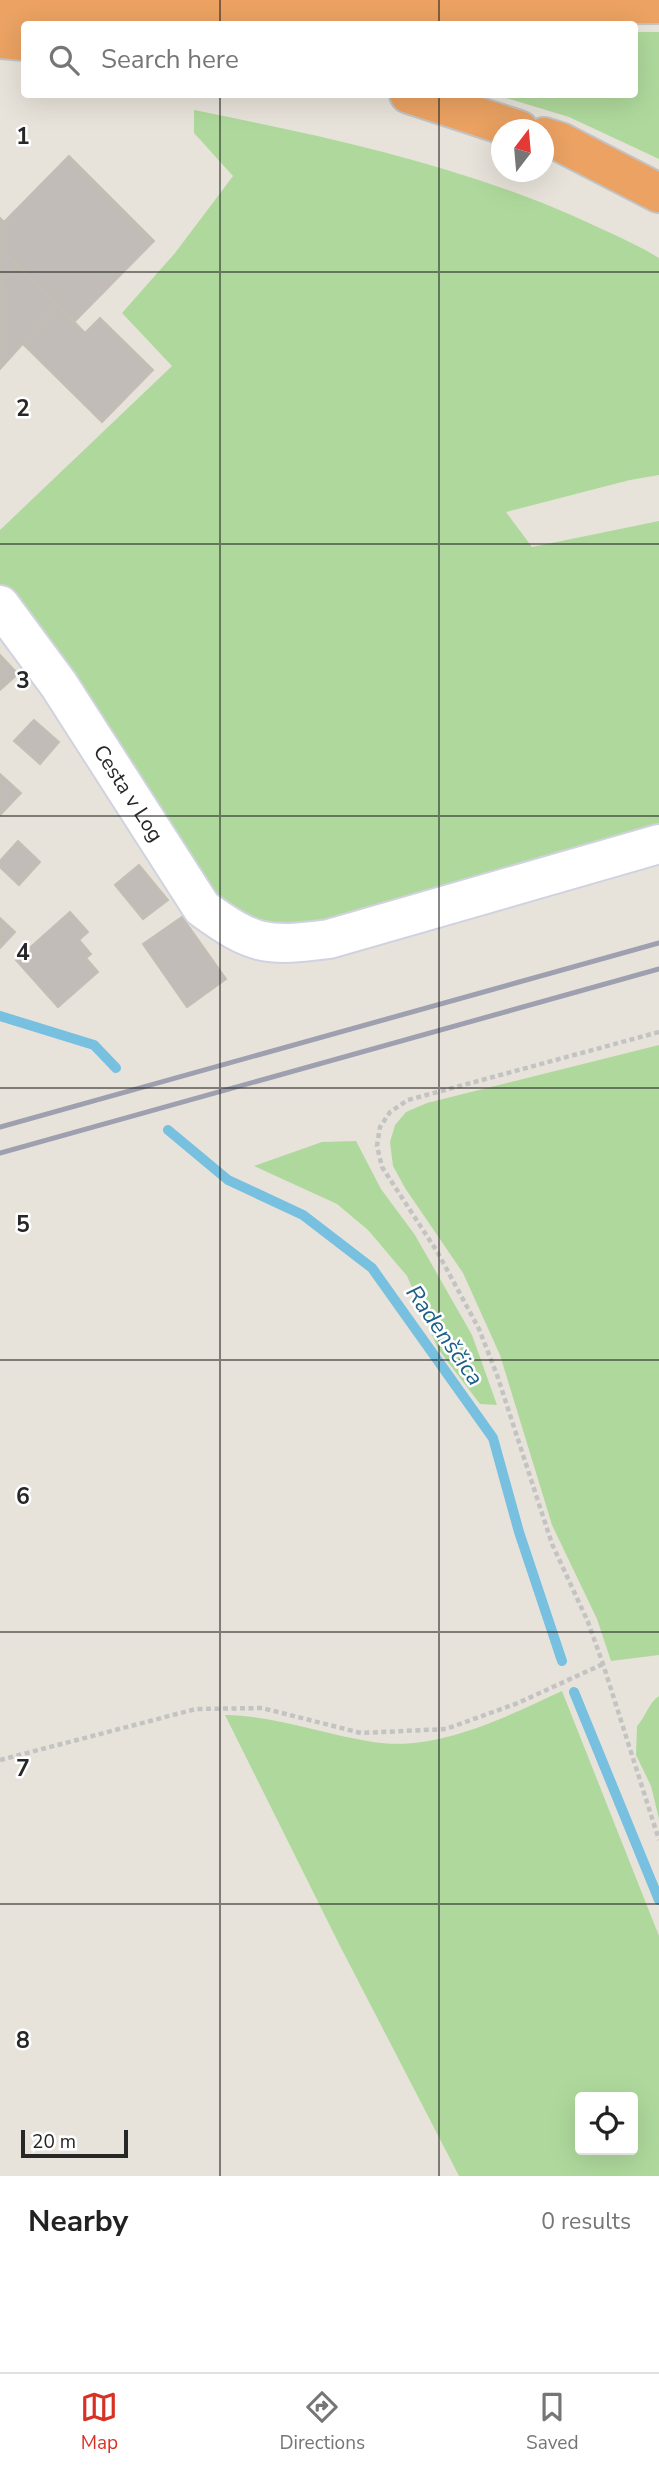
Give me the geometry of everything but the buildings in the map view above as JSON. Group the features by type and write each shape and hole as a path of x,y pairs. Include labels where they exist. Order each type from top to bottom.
{"highway":[{"path":"0,8 659,4"},
{"path":"0,39 21,41"},
{"path":"421,98 491,121"},
{"path":"554,140 659,193"}],"street":[{"name":"Cesta v Log","path":"0,605 59,685 202,908 230,929 259,941 283,945 329,939 659,844"}],"path":[{"path":"659,1032 408,1100 390,1112 380,1127 377,1146 382,1167 438,1253 479,1329 498,1374 552,1544 588,1622 603,1664 659,1840"},
{"path":"0,1760 196,1709 262,1708 360,1733 446,1729 518,1703 603,1664"}],"green space":[{"path":"638,32 659,32 659,159 569,117 506,98 638,98"},
{"path":"194,110 340,141 485,182 578,218 659,258 659,475 506,512 532,547 659,521 659,828 373,914 278,928 231,914 201,890 0,588 0,530 172,366 122,313 175,253 233,176 194,133"},
{"path":"659,1045 659,1655 611,1661 597,1619 552,1525 500,1355 463,1273 393,1166 390,1142 395,1125 406,1112 427,1103"},
{"path":"356,1141 381,1189 415,1235 472,1335 497,1405 480,1404 438,1349 407,1276 368,1230 337,1204 254,1166 322,1142"},
{"path":"562,1691 659,1936 659,2176 459,2176 225,1715 263,1719 354,1739 397,1744 446,1737 494,1721"},
{"path":"659,1696 659,1819 651,1786 636,1755 637,1726"}],"waterway":[{"name":"Radenščica","path":"0,1016 94,1045 116,1068"},
{"name":"Radenščica","path":"168,1130 228,1180 303,1215 372,1268 493,1438 519,1532 562,1661"},
{"name":"Radenščica","path":"574,1692 659,1900"}],"railway":[{"path":"0,1127 659,943"},
{"path":"0,1153 659,969"}]}
